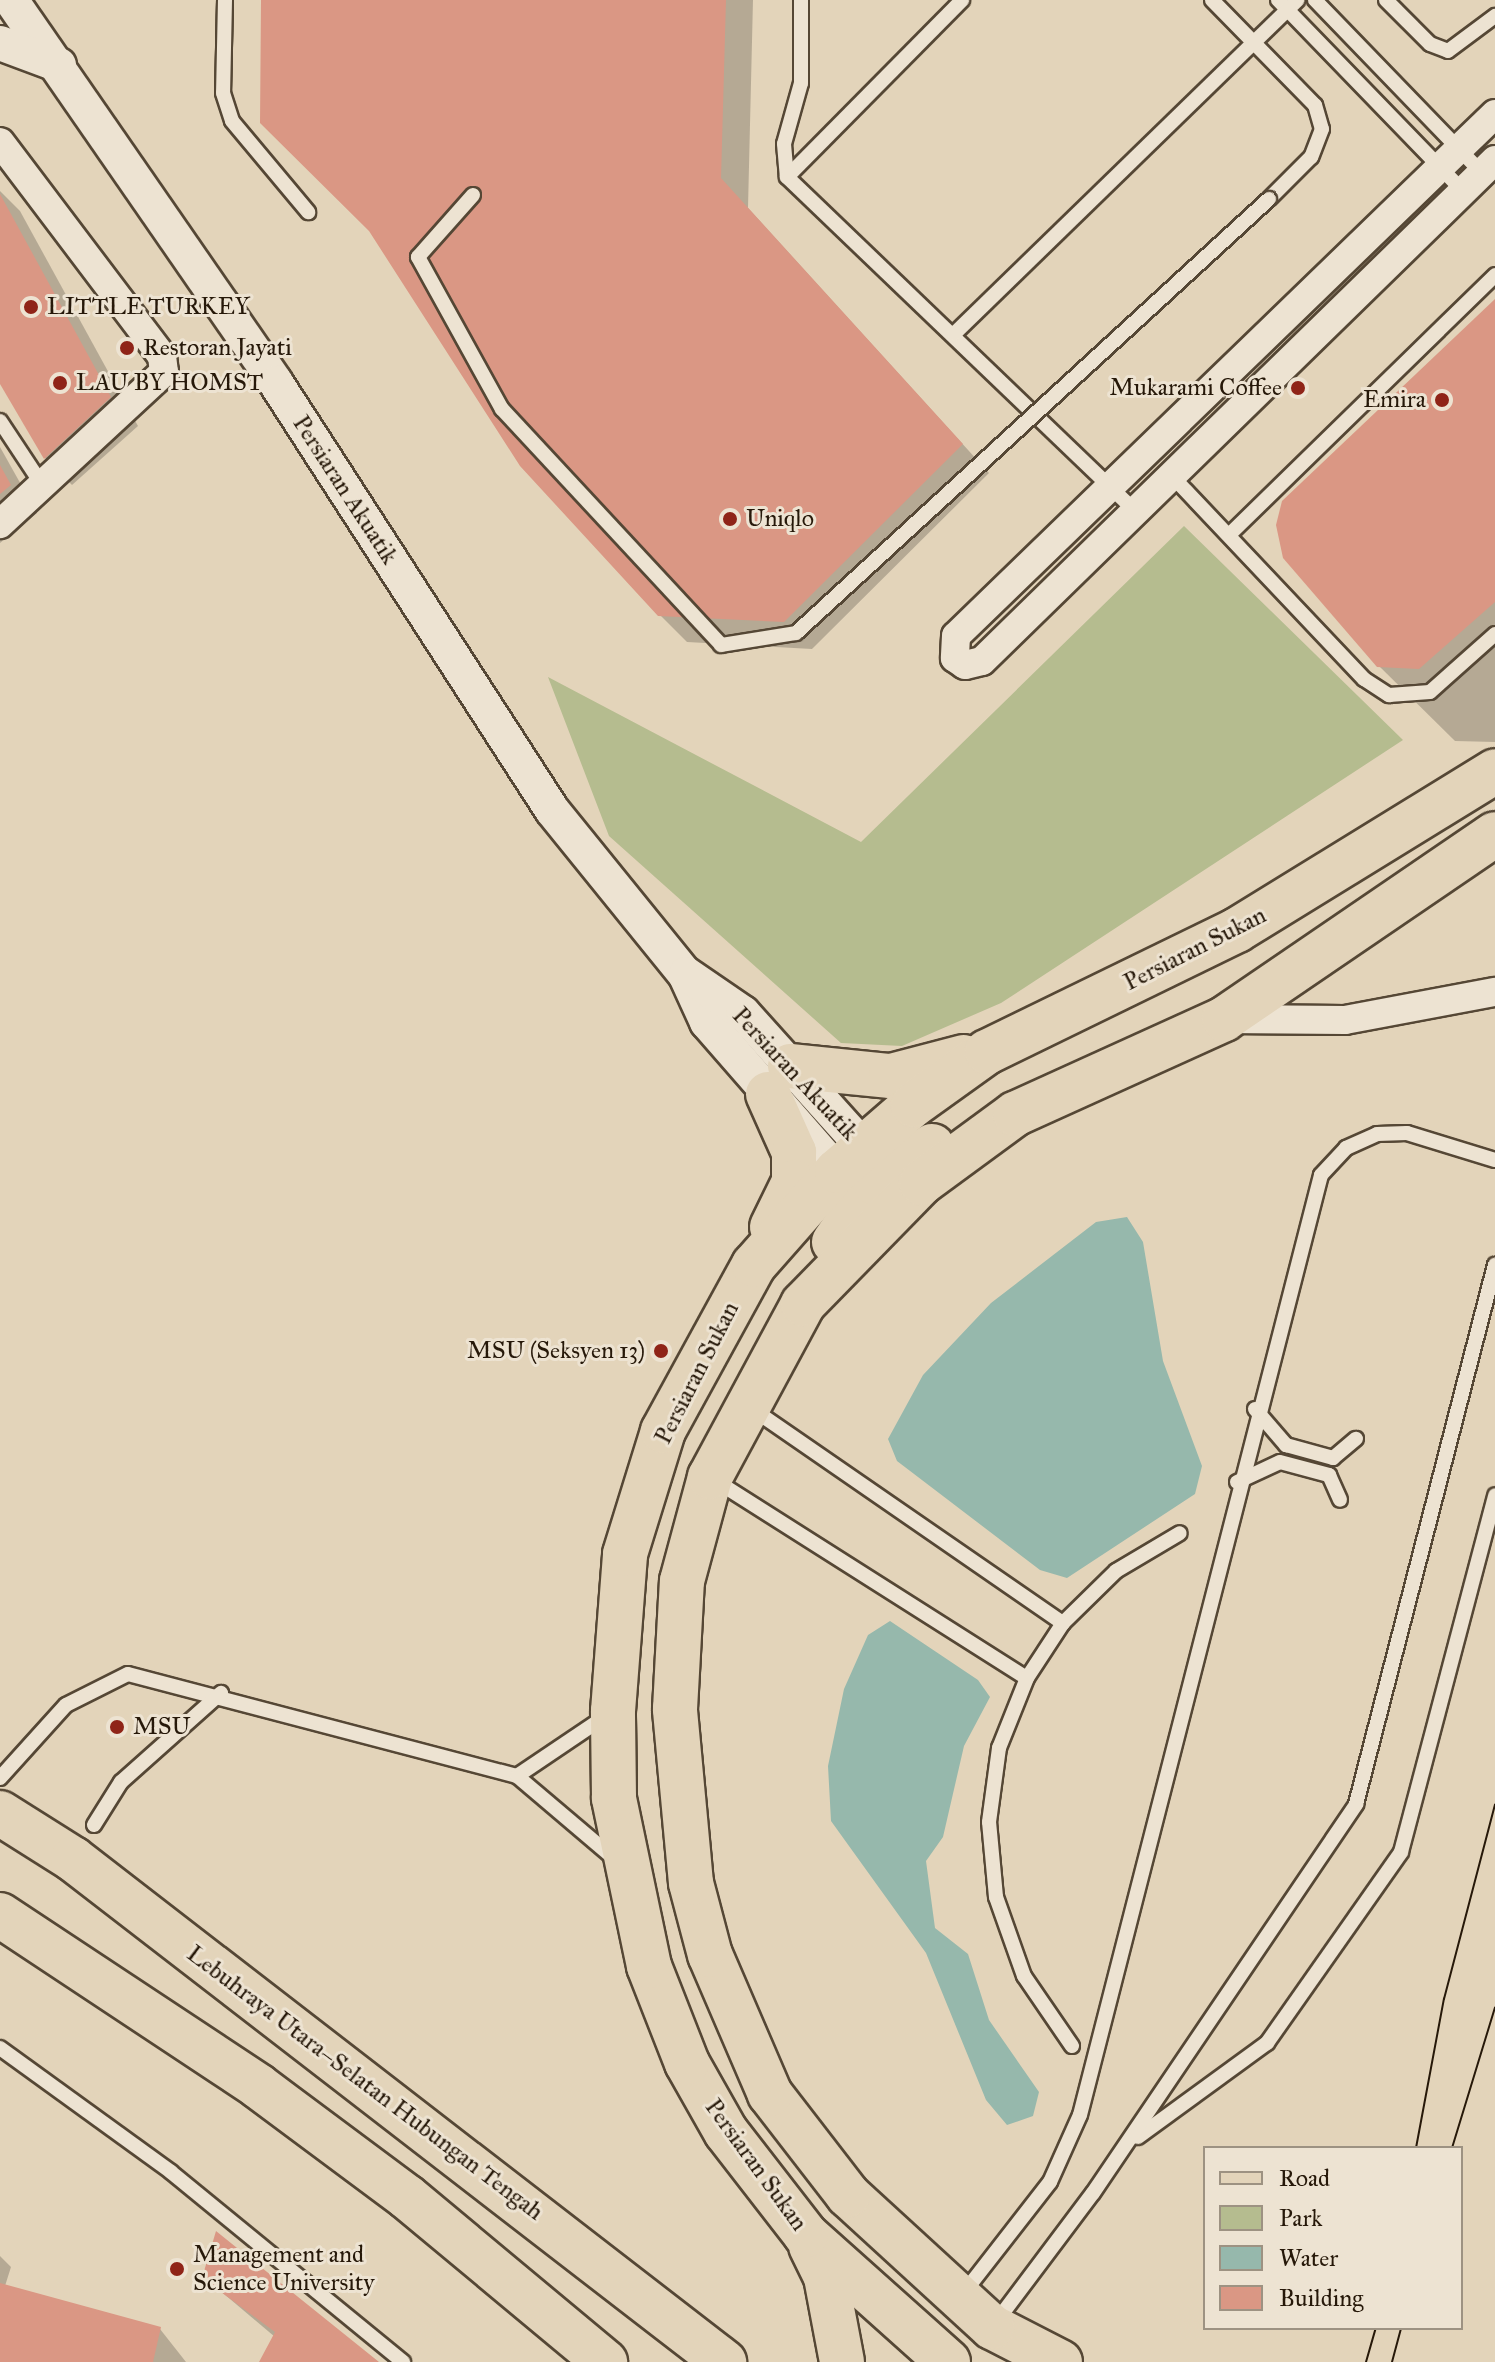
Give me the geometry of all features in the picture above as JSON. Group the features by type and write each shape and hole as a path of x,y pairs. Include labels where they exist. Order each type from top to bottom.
{"main road":[{"name":"Persiaran Sukan","path":"927,2355 806,2235 726,2132 687,2063 649,1966 624,1868 613,1711 625,1554 663,1431 754,1265 987,1052 1237,930 1495,771"},
{"path":"1060,2362 981,2345 959,2299 848,2195 770,2094 710,1955 691,1883 675,1709 682,1581 710,1477 745,1403 803,1304 859,1167 960,1127 1015,1114 1224,1019 1495,834"},
{"path":"754,1265 794,1182 794,1152 779,1080 891,1076 987,1052"},
{"path":"803,1304 921,1183 1015,1114"},
{"name":"Lebuhraya Utara–Selatan Hubungan Tengah","path":"0,1813 73,1859 724,2362"},
{"path":"0,1915 258,2086 407,2197 605,2362"},
{"path":"806,2235 826,2277 842,2362"},
{"path":"927,2355 959,2299"}],"street":[{"name":"Persiaran Akuatik","path":"13,4 60,65 552,810 685,974 707,1022 779,1080 859,1167"},
{"path":"0,43 60,65"},
{"path":"1480,175 982,661 965,665 955,658 956,636 1495,114"},
{"path":"0,142 162,356 164,372 0,524"},
{"path":"1224,1019 1345,1020 1495,992"}],"lane":[{"path":"225,0 223,93 232,121 308,212"},
{"path":"801,0 801,83 784,144 787,177 1135,511"},
{"path":"787,177 962,0"},
{"path":"473,195 418,257 502,409 721,645 796,633 1311,157 1322,129 1315,105 1212,0"},
{"path":"1315,0 1450,158 1480,175"},
{"path":"1386,0 1430,44 1448,51 1495,16"},
{"path":"954,334 1254,43 1288,3 1450,158 1480,175"},
{"path":"1232,532 1495,275"},
{"path":"0,421 43,486"},
{"path":"1171,475 1232,532 1364,679 1389,695 1430,692 1495,634"},
{"path":"959,2299 1050,2182 1080,2115 1255,1409 1321,1175 1346,1148 1377,1134 1407,1133 1495,1160"},
{"path":"981,2345 1121,2152 1356,1804 1495,1265"},
{"path":"745,1403 1063,1623"},
{"path":"1255,1409 1286,1445 1333,1458 1356,1439"},
{"path":"1237,1482 1280,1462 1329,1475 1340,1500"},
{"path":"710,1477 1027,1678"},
{"path":"1121,2152 1267,2043 1401,1852 1495,1495"},
{"path":"1072,2046 1024,1976 996,1897 991,1807 999,1748 1027,1678 1063,1623 1116,1571 1180,1533"},
{"path":"0,1778 66,1705 128,1674 221,1693 517,1776 624,1868"},
{"path":"94,1825 121,1782 221,1693"},
{"path":"517,1776 613,1711"},
{"path":"0,2048 171,2172 403,2362"}],"green space":[{"path":"1184,526 1403,740 1001,1003 902,1046 841,1043 609,836 548,677 861,842"}],"water":[{"path":"1127,1217 1143,1242 1163,1361 1202,1466 1195,1494 1067,1578 1040,1570 897,1461 888,1439 923,1375 991,1303 1096,1222"},
{"path":"890,1621 978,1680 990,1697 964,1746 943,1837 926,1861 935,1928 968,1954 989,2020 1039,2092 1033,2116 1007,2125 986,2100 926,1953 831,1821 828,1766 844,1689 868,1635"}],"building":[{"path":"261,0 726,0 721,178 963,444 784,622 658,616 520,466 369,231 260,123"},
{"path":"0,194 111,397 44,459 0,384"},
{"name":"Emira","path":"1495,299 1495,602 1419,669 1377,667 1283,558 1276,525 1282,501"},
{"path":"0,465 11,485 0,494"},
{"path":"216,2231 379,2362 259,2362 275,2332 202,2278"},
{"path":"0,2283 161,2327 153,2362 0,2362"}],"tram line":[{"path":"1416,2146 1444,1999 1495,1805"},
{"path":"1453,2146 1495,2007"},
{"path":"1366,2362 1375,2330"},
{"path":"1392,2362 1400,2330"}],"place":[{"name":"LITTLE TURKEY","path":"31,307"},
{"name":"Restoran Jayati","path":"127,348"},
{"name":"LAU BY HOMST","path":"60,383"},
{"name":"Mukarami Coffee","path":"1298,388"},
{"name":"Emira","path":"1442,400"},
{"name":"Uniqlo","path":"730,519"},
{"name":"MSU (Seksyen 13)","path":"661,1351"},
{"name":"MSU","path":"117,1727"},
{"name":"Management and Science University","path":"177,2269"}]}
